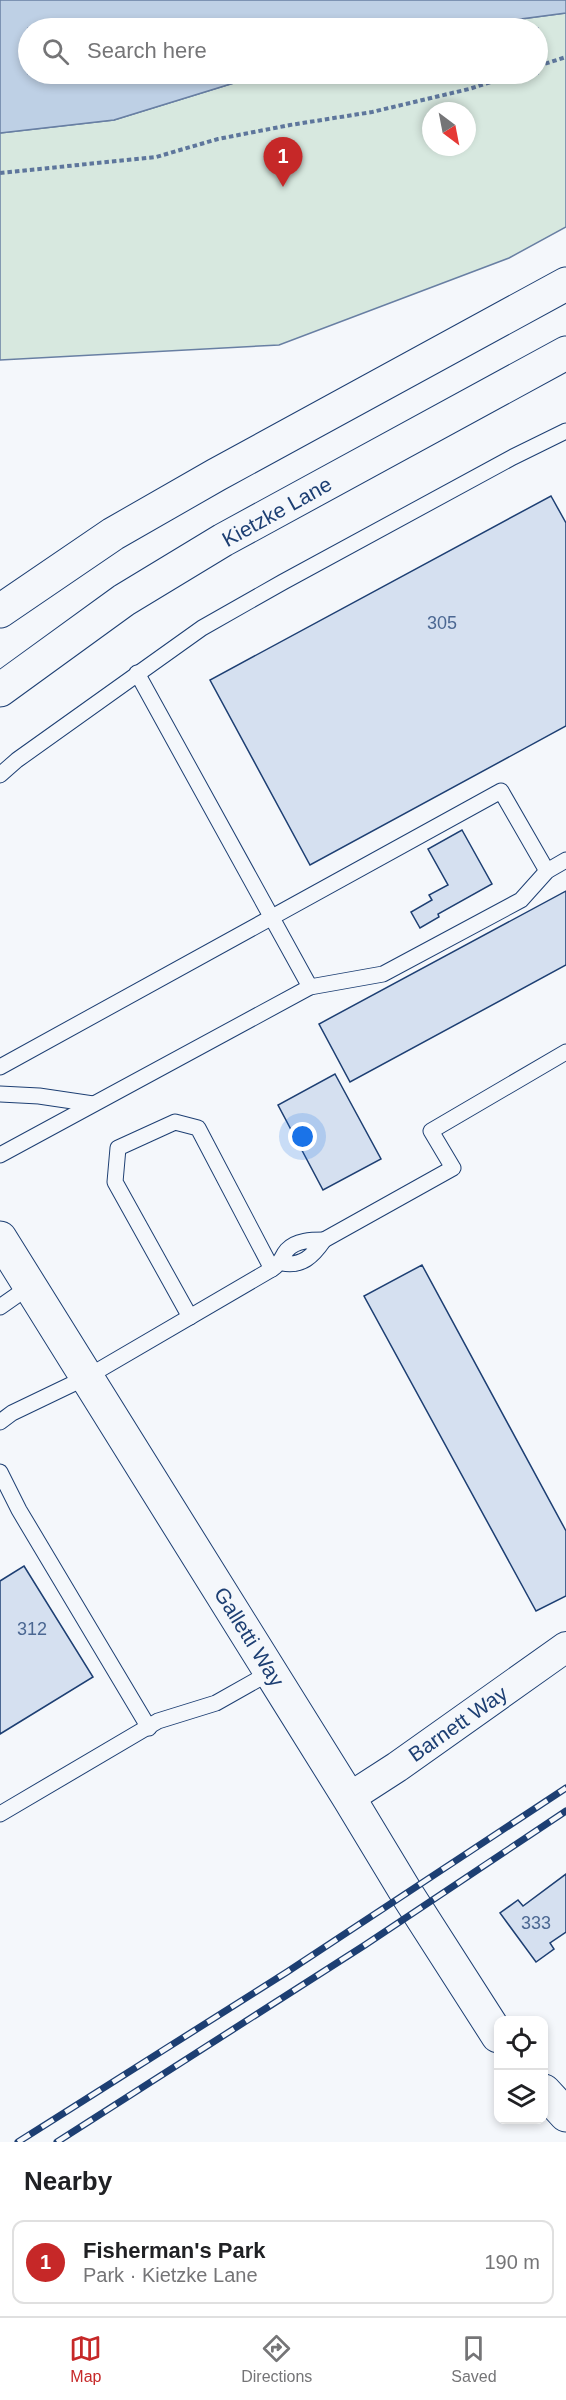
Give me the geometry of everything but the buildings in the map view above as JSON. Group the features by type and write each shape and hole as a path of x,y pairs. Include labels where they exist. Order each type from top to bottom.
{"main road":[{"path":"0,611 122,529 216,475 566,284"},
{"name":"Kietzke Lane","path":"0,690 124,600 223,540 566,353"},
{"name":"Galletti Way","path":"0,1238 417,1910 494,2030"},
{"path":"548,2096 566,2115"}],"street":[{"name":"Barnett Way","path":"349,1798 397,1767 566,1647"}],"lane":[{"path":"0,775 17,760 202,628 513,457 566,431"},
{"path":"137,673 310,987"},
{"path":"0,1066 501,791 547,871"},
{"path":"0,1155 310,987 382,974 521,900 547,871 566,860"},
{"path":"0,1422 12,1413 87,1377 277,1266 294,1265 314,1256 324,1240 453,1168 431,1131 566,1052"},
{"path":"0,1094 39,1096 93,1104"},
{"path":"190,1317 115,1182 118,1148 176,1122 198,1128 277,1266"},
{"path":"0,1307 30,1286"},
{"path":"0,1472 19,1510 149,1728"},
{"path":"0,1814 158,1721 216,1703 271,1672"}],"path":[{"path":"548,63 566,57"},
{"path":"0,173 156,157 218,140 290,125 372,112 485,84"}],"shaded area":[{"path":"566,13 566,227 509,258 279,345 0,360 0,133 114,120 231,84 548,84 548,18 528,18"}],"water":[{"path":"0,0 566,0 566,13 528,18 18,18 18,84 231,84 114,120 0,133"}],"railway":[{"path":"18,2142 287,1972 566,1788"},
{"path":"57,2142 365,1945 566,1811"}],"place":[{"name":"Fisherman's Park","path":"283,187"}]}
